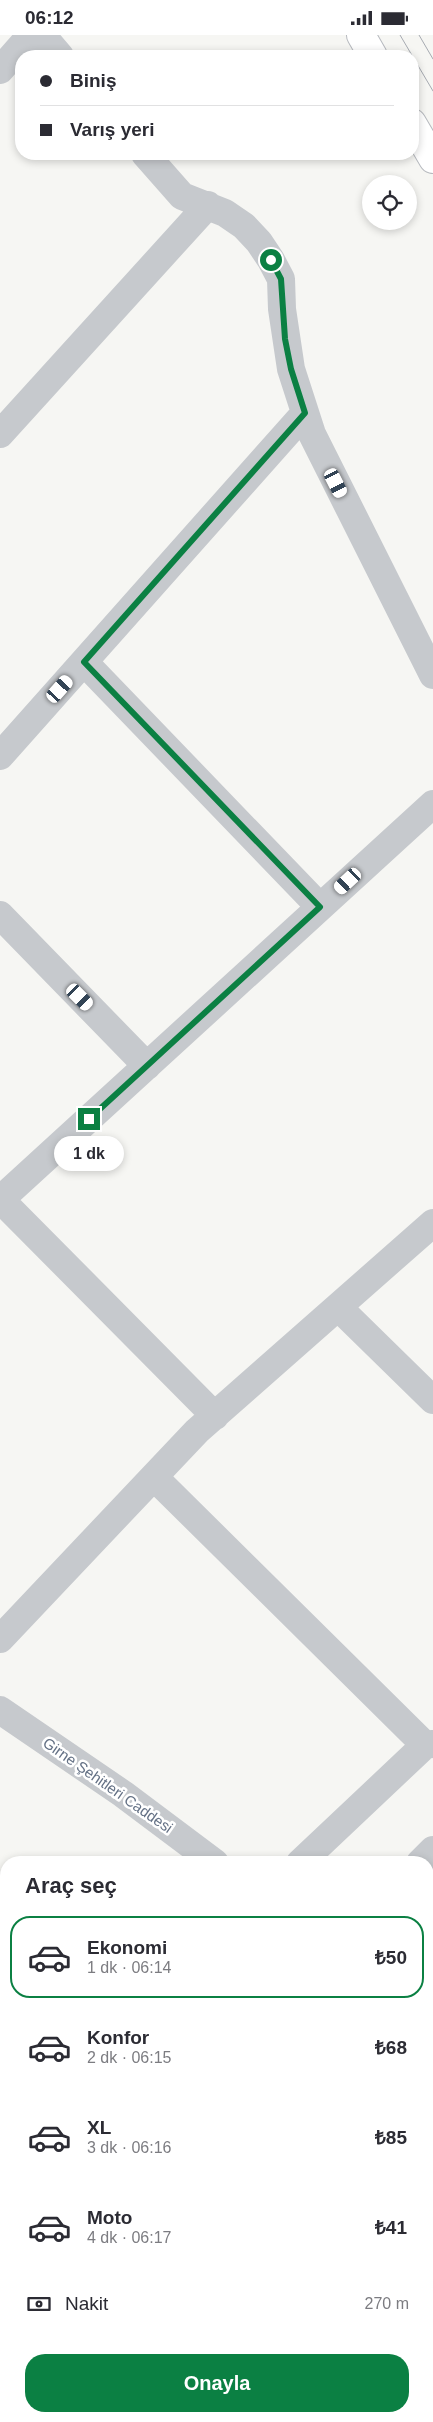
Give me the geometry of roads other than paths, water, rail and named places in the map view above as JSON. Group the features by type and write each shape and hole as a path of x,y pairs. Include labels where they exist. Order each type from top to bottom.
{"main road":[{"path":"361,35 370,50"},
{"path":"419,135 433,159"}],"street":[{"path":"18,50 31,35"},
{"path":"42,35 55,50"},
{"path":"0,71 15,54"},
{"path":"150,160 182,196 225,213 249,232 271,260 281,279 285,339 291,369 312,434 433,675"},
{"path":"0,435 208,205"},
{"path":"0,756 305,413"},
{"path":"84,662 320,907"},
{"path":"214,1416 0,1200 433,804"},
{"path":"0,915 147,1066"},
{"path":"0,1639 214,1416 433,1223"},
{"path":"338,1307 433,1400"},
{"path":"154,1477 429,1744 308,1856"},
{"name":"Girne Şehitleri Caddesi","path":"0,1710 123,1793 206,1856"}],"tram line":[{"path":"400,35 409,50"},
{"path":"419,35 433,59"},
{"path":"419,67 433,91"}]}
